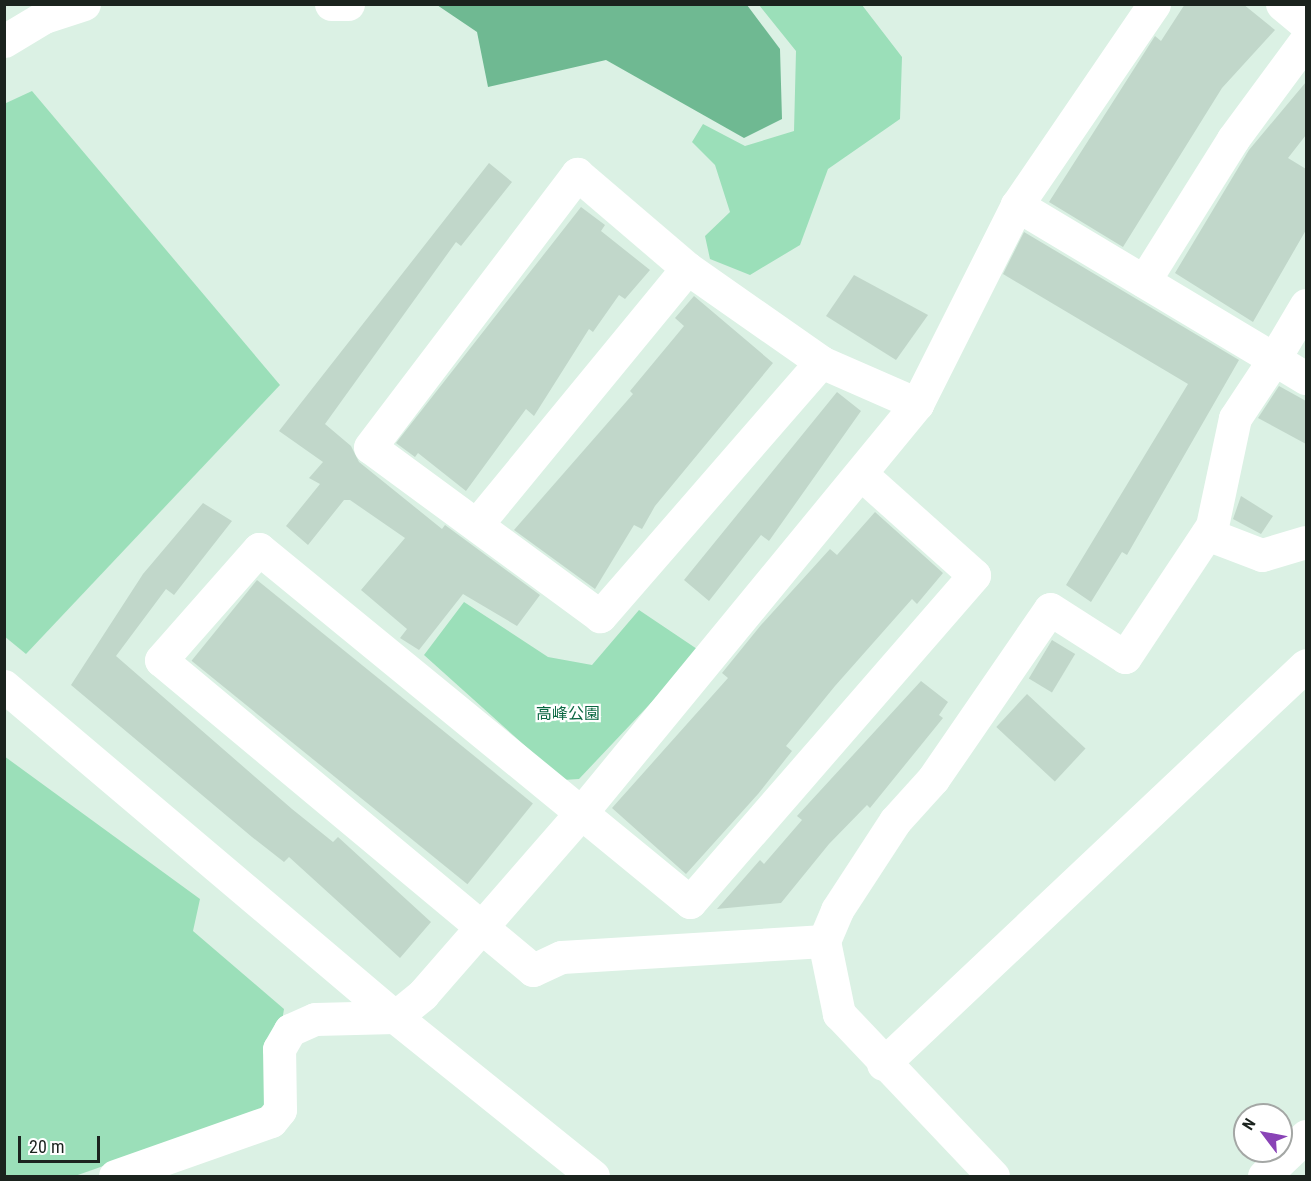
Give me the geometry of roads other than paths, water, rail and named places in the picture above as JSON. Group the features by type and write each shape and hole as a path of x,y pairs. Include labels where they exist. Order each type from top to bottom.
{"street":[{"path":"4,41 44,17 84,4"},
{"path":"331,4 348,4"},
{"path":"115,1176 272,1121 280,1110 279,1048 290,1030 315,1019 395,1017 483,926 580,814 862,475 917,404 1017,205 1154,4"},
{"path":"1282,4 1306,24"},
{"path":"1144,281 1233,139 1306,40"},
{"path":"821,362 600,616 370,447 577,174 687,268 821,362 917,404"},
{"path":"1017,205 1306,378"},
{"path":"477,524 687,268"},
{"path":"993,1176 838,1014 824,941 837,910 895,821 933,779 1050,609 1125,657 1207,534 1235,418 1306,305"},
{"path":"824,941 561,957 533,970 483,926 160,660 259,549 690,902 974,575 862,475"},
{"path":"1207,534 1262,555 1306,542"},
{"path":"884,1064 1306,665"},
{"path":"4,686 395,1017 593,1176"},
{"path":"1264,1176 1306,1136"}],"park label":[{"name":"高峰公園","path":"568,714"}]}
